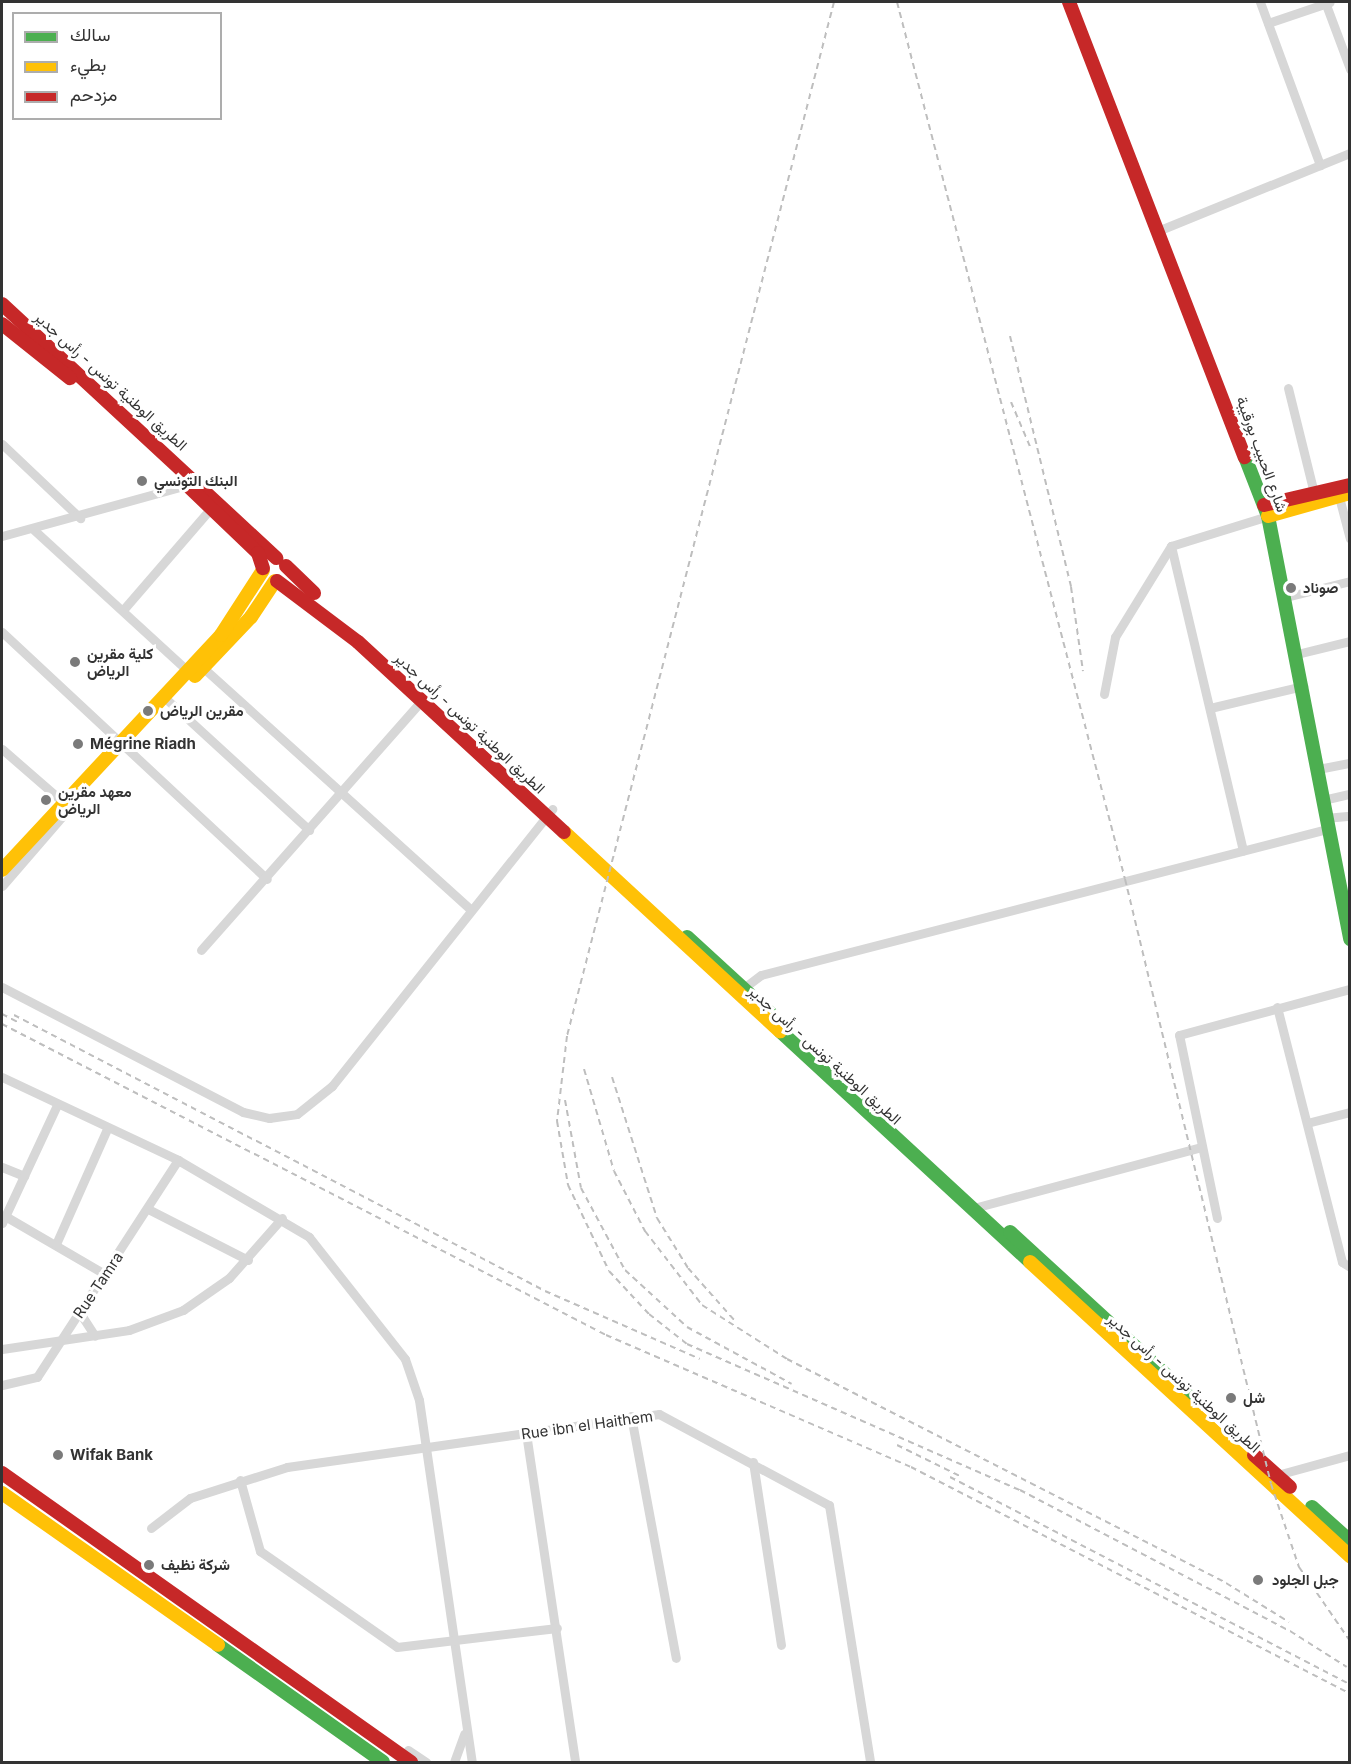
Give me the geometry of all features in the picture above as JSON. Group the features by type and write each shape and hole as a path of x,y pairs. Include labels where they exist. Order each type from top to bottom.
{"main road":[{"name":"شارع الحبيب بورقيبة","path":"1069,2 1160,230 1266,511 1286,597 1326,823 1350,939"},
{"name":"الطريق الوطنية تونس - رأس جدير","path":"2,304 740,992 1350,1556"},
{"name":"الطريق الوطنية تونس - رأس جدير","path":"2,324 187,485 258,553 263,569 276,581 318,606 422,702 549,812"},
{"path":"1266,511 1314,493 1350,485"},
{"path":"1266,511 1344,495"},
{"path":"2,870 195,669 242,610 263,569 281,562"},
{"path":"195,669 251,617 276,581 281,562"},
{"name":"الطريق الوطنية تونس - رأس جدير","path":"975,1207 1350,1541"},
{"path":"2,1474 411,1762"},
{"path":"2,1493 383,1762"}],"street":[{"path":"1260,2 1320,165"},
{"path":"1268,23 1328,2 1350,69"},
{"path":"1160,230 1350,153"},
{"path":"1288,388 1314,493"},
{"path":"2,444 80,518"},
{"path":"2,536 80,518 187,485"},
{"path":"1344,495 1350,539"},
{"path":"123,610 211,508"},
{"path":"1104,694 1115,637 1171,546 1266,511"},
{"path":"34,530 123,610 342,793 471,910"},
{"path":"1171,546 1243,851"},
{"path":"1286,597 1350,581"},
{"path":"2,632 267,879"},
{"path":"1297,654 1350,641"},
{"path":"1210,708 1303,686"},
{"path":"167,700 309,830"},
{"path":"201,950 267,879 422,702"},
{"path":"2,749 67,804 2,886"},
{"path":"1318,769 1350,763"},
{"path":"1323,800 1350,794"},
{"path":"2,987 243,1112 288,1116 325,1095 549,812"},
{"path":"740,992 761,975 1243,851 1350,816"},
{"path":"1217,1218 1179,1035 1350,989"},
{"path":"1277,1007 1342,1262 1350,1267"},
{"path":"2,1077 107,1129 178,1160 282,1218 317,1244 405,1359 415,1381 464,1729 472,1762"},
{"path":"57,1105 3,1220 56,1244 103,1273"},
{"path":"1307,1123 1350,1112"},
{"path":"56,1244 107,1129"},
{"path":"975,1207 1202,1147"},
{"name":"Rue Tamra","path":"2,1385 37,1377 55,1344 80,1313 103,1273 150,1210 178,1160"},
{"path":"2,1167 24,1176"},
{"path":"150,1210 248,1260"},
{"path":"2,1349 55,1344 95,1336 183,1310 248,1260 282,1218"},
{"path":"80,1313 95,1336"},
{"name":"Rue ibn el Haithem","path":"151,1528 190,1498 240,1480 287,1467 424,1450 631,1416 659,1414 822,1498 832,1511 870,1762"},
{"path":"631,1416 676,1658"},
{"path":"526,1433 557,1628 575,1762"},
{"path":"1277,1475 1350,1455"},
{"path":"753,1462 781,1645"},
{"path":"2,1474 27,1480 426,1762"},
{"path":"240,1480 260,1551 397,1647 452,1643 557,1628"},
{"path":"2,1501 370,1762"},
{"path":"454,1762 464,1729"}],"railway":[{"path":"834,2 567,1036 557,1121 568,1185 609,1271 649,1314 687,1344 1020,1490 1290,1631 1347,1667"},
{"path":"897,2 1125,879 1271,1484 1299,1567 1350,1641"},
{"path":"1010,336 1071,587 1083,671"},
{"path":"1011,402 1031,449"},
{"path":"2,1014 20,1023"},
{"path":"14,1015 545,1291 700,1359"},
{"path":"2,1024 606,1335 911,1467 1350,1694"},
{"path":"584,1069 614,1171 645,1231 702,1305 787,1359 1226,1583 1289,1622"},
{"path":"612,1077 657,1218 688,1268 736,1322"},
{"path":"565,1100 581,1188 625,1270 687,1327 792,1384"},
{"path":"897,1445 962,1477"},
{"path":"950,1477 1350,1684"}],"traffic: fast":[{"path":"1245,457 1268,516 1350,939"},
{"path":"687,937 771,1014"},
{"path":"780,1031 1030,1262"},
{"path":"1010,1232 1187,1394"},
{"path":"1312,1507 1350,1541"},
{"path":"218,1645 383,1762"}],"traffic: slow":[{"path":"1268,516 1350,493"},
{"path":"2,870 221,635 263,570"},
{"path":"195,676 251,617 275,581"},
{"path":"564,832 780,1031"},
{"path":"1030,1262 1350,1556"},
{"path":"2,1493 218,1645"}],"traffic: jam":[{"path":"1069,2 1245,457"},
{"path":"2,304 276,558"},
{"path":"2,324 70,378"},
{"path":"1264,505 1350,485"},
{"path":"189,487 258,553 263,568"},
{"path":"286,566 314,593"},
{"path":"277,581 358,642 564,832"},
{"path":"1254,1455 1290,1487"},
{"path":"2,1473 411,1762"}],"place":[{"name":"البنك التونسي","path":"142,481"},
{"name":"صوناد","path":"1291,588"},
{"name":"كلية مقرين الرياض","path":"75,662"},
{"name":"مقرين الرياض","path":"148,711"},
{"name":"Mégrine Riadh","path":"78,744"},
{"name":"معهد مقرين الرياض","path":"46,800"},
{"name":"شل","path":"1231,1398"},
{"name":"Wifak Bank","path":"58,1455"},
{"name":"شركة نظيف","path":"149,1565"},
{"name":"جبل الجلود","path":"1258,1580"}]}
